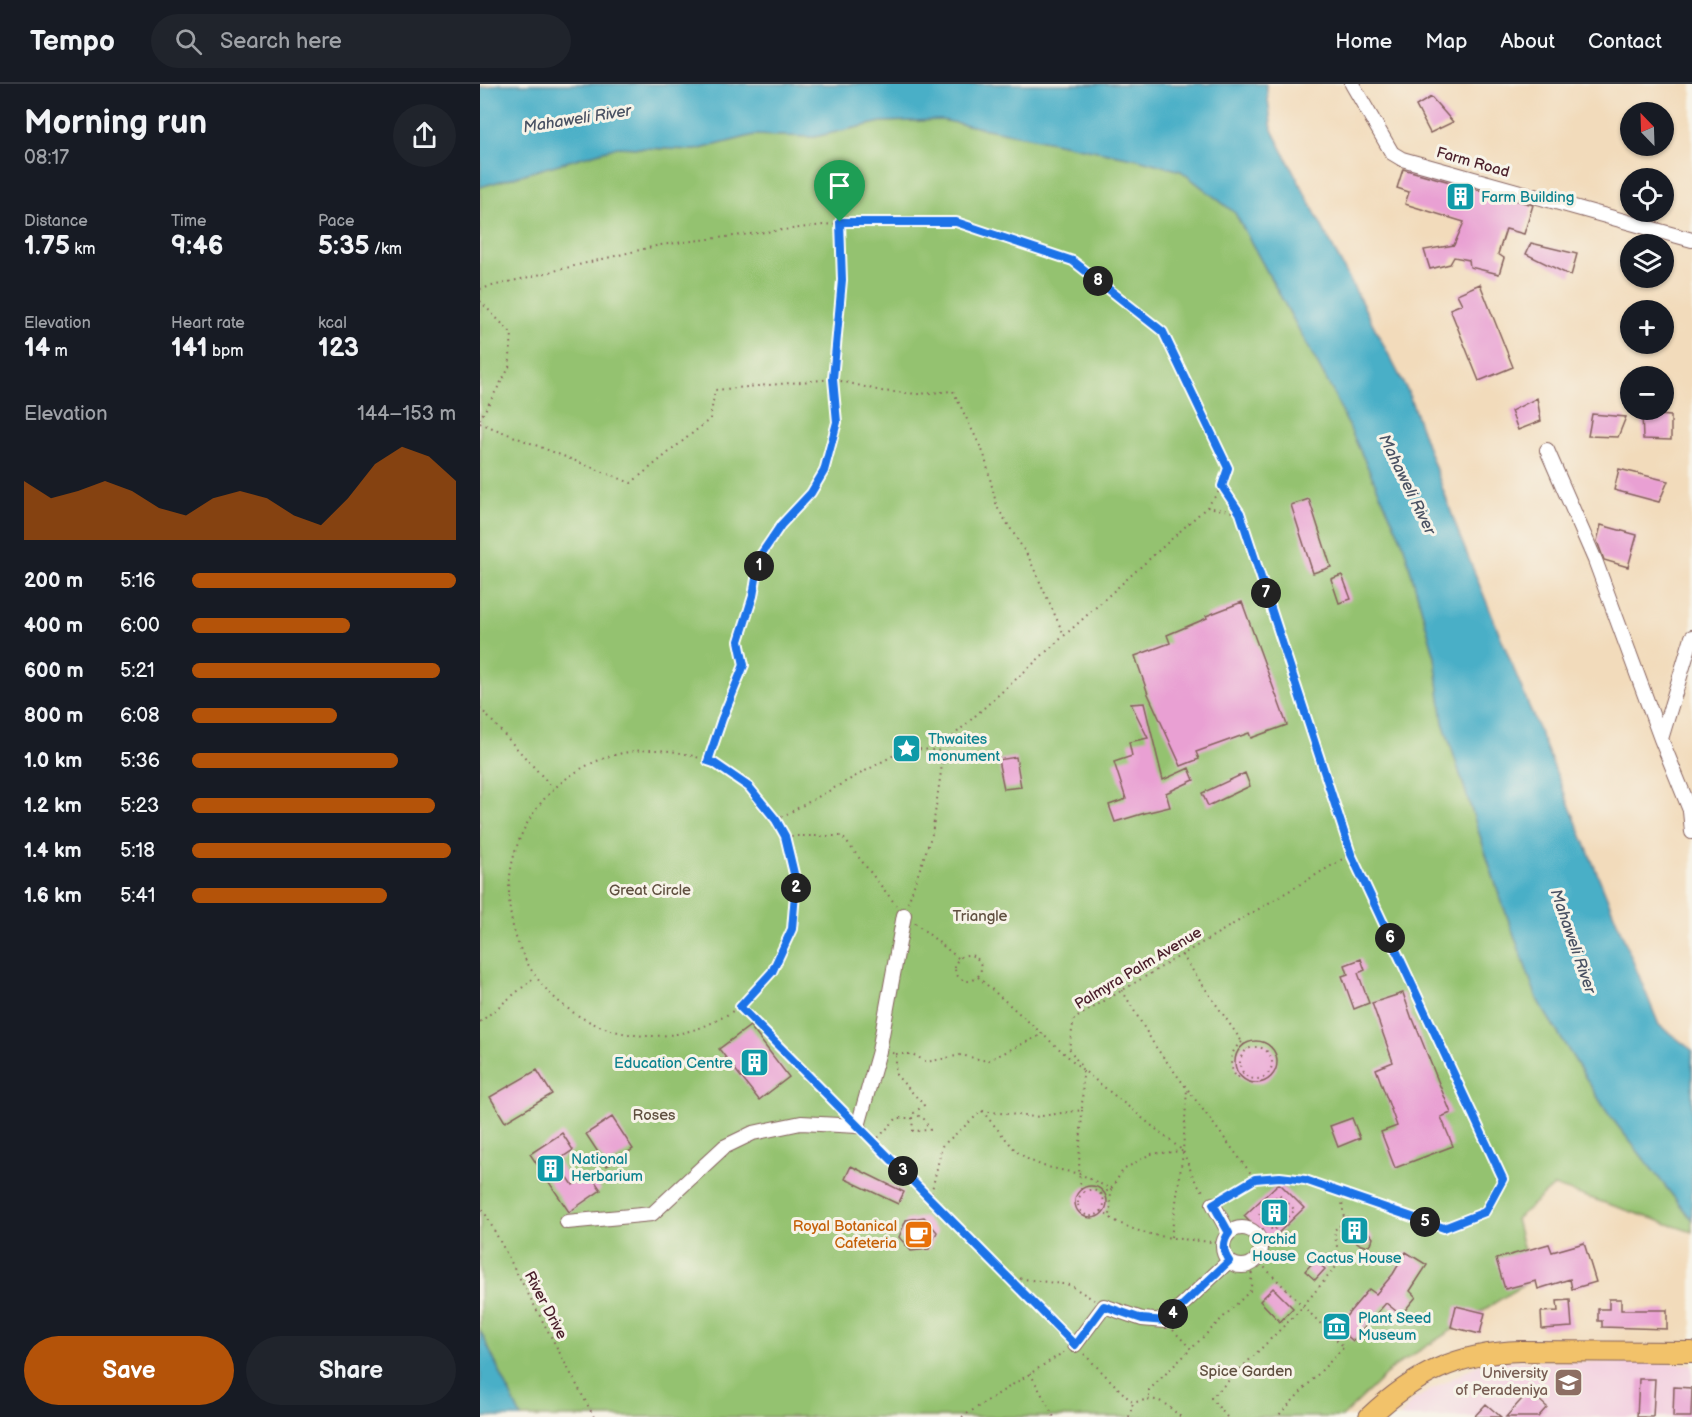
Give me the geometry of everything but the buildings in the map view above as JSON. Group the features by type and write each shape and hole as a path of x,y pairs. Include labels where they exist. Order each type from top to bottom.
{"highway":[{"path":"1369,1417 1398,1391 1441,1365 1496,1351 1692,1352"}],"lane":[{"name":"Farm Road","path":"1352,84 1392,153 1402,159 1692,240"},
{"path":"1547,450 1595,560 1691,813 1692,832"},
{"path":"1661,739 1692,636"},
{"path":"567,1222 652,1215 724,1147 753,1133 801,1124 858,1126 879,1051 904,915"},
{"path":"1213,1204 1226,1238 1223,1250 1229,1261 1240,1265 1254,1261 1261,1248 1255,1233 1241,1228 1226,1238"},
{"path":"1075,1345 1104,1306 1142,1319 1166,1321 1229,1261"}],"path":[{"path":"708,761 744,665 739,641 753,596 760,556 781,525 811,493 824,471 837,422 833,379 842,280 840,222"},
{"path":"480,289 660,246 840,222 956,222 1073,261 1163,332 1228,468 1222,486 1207,507 954,735 944,751 932,834 904,915"},
{"path":"480,301 512,334 509,368 480,421 630,483 710,419 715,390 833,379 881,391 918,394 953,391 984,454 997,507 1029,558 1064,635"},
{"path":"978,977 1083,1070 1183,1150 1194,1179 1213,1204 1255,1179 1280,1177 1305,1180 1444,1228 1485,1212 1503,1179 1351,854 1240,513 1222,486"},
{"path":"1207,507 1240,513"},
{"path":"480,708 554,789"},
{"path":"776,820 907,748 944,751"},
{"path":"630,751 673,751 708,761 749,787 776,820 785,836 796,882 792,929 772,972 740,1007 706,1026 669,1036 631,1035 594,1025 561,1005 535,978 516,941 508,901 512,859 528,821 554,789 589,764 630,751"},
{"path":"785,836 842,836 904,915 958,958"},
{"name":"Palmyra Palm Avenue","path":"1083,1193 1080,1174 1083,1070 1069,1048 1074,1019 1351,854"},
{"path":"967,954 978,959 982,967 978,977 970,981 959,978 955,969 958,958 967,954"},
{"path":"1182,954 1247,1049"},
{"path":"480,1022 535,978"},
{"path":"1122,990 1155,1046 1255,1179"},
{"path":"740,1007 1133,1403"},
{"path":"879,1051 912,1054 927,1062 961,1055 987,1061 1042,1034"},
{"path":"1242,1042 1231,1059 1237,1078 1243,1073"},
{"path":"1252,1046 1269,1052 1272,1063 1268,1074 1260,1079 1248,1077 1243,1073 1239,1062 1247,1049 1252,1046"},
{"path":"874,1142 897,1118 912,1118 913,1131 930,1130 924,1119 914,1113 924,1105 896,1075 896,1054"},
{"path":"1170,1237 1183,1150 1187,1089"},
{"path":"930,1199 942,1146 982,1111 1035,1118 1082,1110"},
{"path":"982,1111 1016,1151 1043,1166 1080,1174 1112,1189"},
{"path":"1110,1217 1112,1189 1123,1170 1150,1154 1183,1150"},
{"path":"1101,1194 1112,1189"},
{"path":"1092,1190 1101,1194 1104,1203 1101,1211 1091,1216 1083,1213 1078,1203 1083,1193 1092,1190"},
{"path":"1227,1417 1210,1398 1298,1312 1340,1262 1334,1232 1344,1219 1341,1192"},
{"path":"1279,1194 1294,1210 1273,1231 1268,1225 1255,1233 1264,1221 1258,1215 1279,1194"},
{"name":"River Drive","path":"480,1204 594,1417"},
{"path":"1101,1211 1128,1229 1147,1235 1226,1238"},
{"path":"1339,1225 1363,1241 1367,1236 1344,1219"},
{"path":"1149,1398 1149,1390 1251,1290 1254,1261"},
{"path":"1254,1261 1344,1347 1277,1417"},
{"path":"1007,1277 1070,1285 1104,1306"},
{"path":"1166,1321 1191,1349"},
{"path":"963,1417 1075,1345"},
{"path":"1030,1373 1054,1417"},
{"path":"1133,1403 1149,1398 1163,1403 1181,1417"},
{"path":"1129,1417 1133,1403"}],"shaded area":[{"name":"University of Peradeniya","path":"1486,1360 1692,1364 1692,1417 1400,1417 1413,1400"}],"green space":[{"name":"Triangle","path":"942,120 1138,159 1181,171 1235,213 1332,390 1403,543 1435,657 1443,722 1498,891 1538,1001 1607,1112 1692,1220 1692,1232 1554,1186 1516,1219 1531,1280 1395,1366 1342,1417 521,1417 480,1330 480,187 617,147 696,150 754,135 814,137 881,122"}],"water":[{"name":"Mahaweli River","path":"500,84 1266,84 1272,130 1408,392 1460,537 1659,1025 1692,1050 1692,1220 1607,1112 1538,1001 1498,891 1443,722 1435,657 1403,543 1332,390 1235,213 1181,171 1138,159 942,120 881,122 814,137 754,135 696,150 617,147 480,187 480,88"},
{"path":"480,1330 521,1417 480,1417"}],"place":[{"name":"Farm Building","path":"1460,197"},
{"name":"Thwaites monument","path":"907,748"},
{"name":"Education Centre","path":"754,1063"},
{"name":"National Herbarium","path":"550,1168"},
{"name":"Orchid House","path":"1274,1212"},
{"name":"Cactus House","path":"1354,1231"},
{"name":"Royal Botanical Cafeteria","path":"918,1235"},
{"name":"Plant Seed Museum","path":"1337,1327"},
{"name":"University of Peradeniya","path":"1569,1382"}],"route":[{"path":"840,222 956,222 1073,261 1163,332 1228,468 1222,486 1240,513 1351,854 1503,1179 1485,1212 1444,1228 1305,1180 1280,1177 1255,1179 1213,1204 1229,1233 1225,1238 1223,1250 1229,1261 1166,1321 1142,1319 1104,1306 1075,1345 740,1007 772,972 792,929 796,882 785,836 776,820 749,787 708,761 744,665 739,641 753,596 760,556 781,525 811,493 824,471 837,422 833,379 842,280 840,222"}],"park label":[{"name":"Great Circle","path":"650,890"},
{"name":"Roses","path":"654,1115"},
{"name":"Spice Garden","path":"1246,1371"}]}
